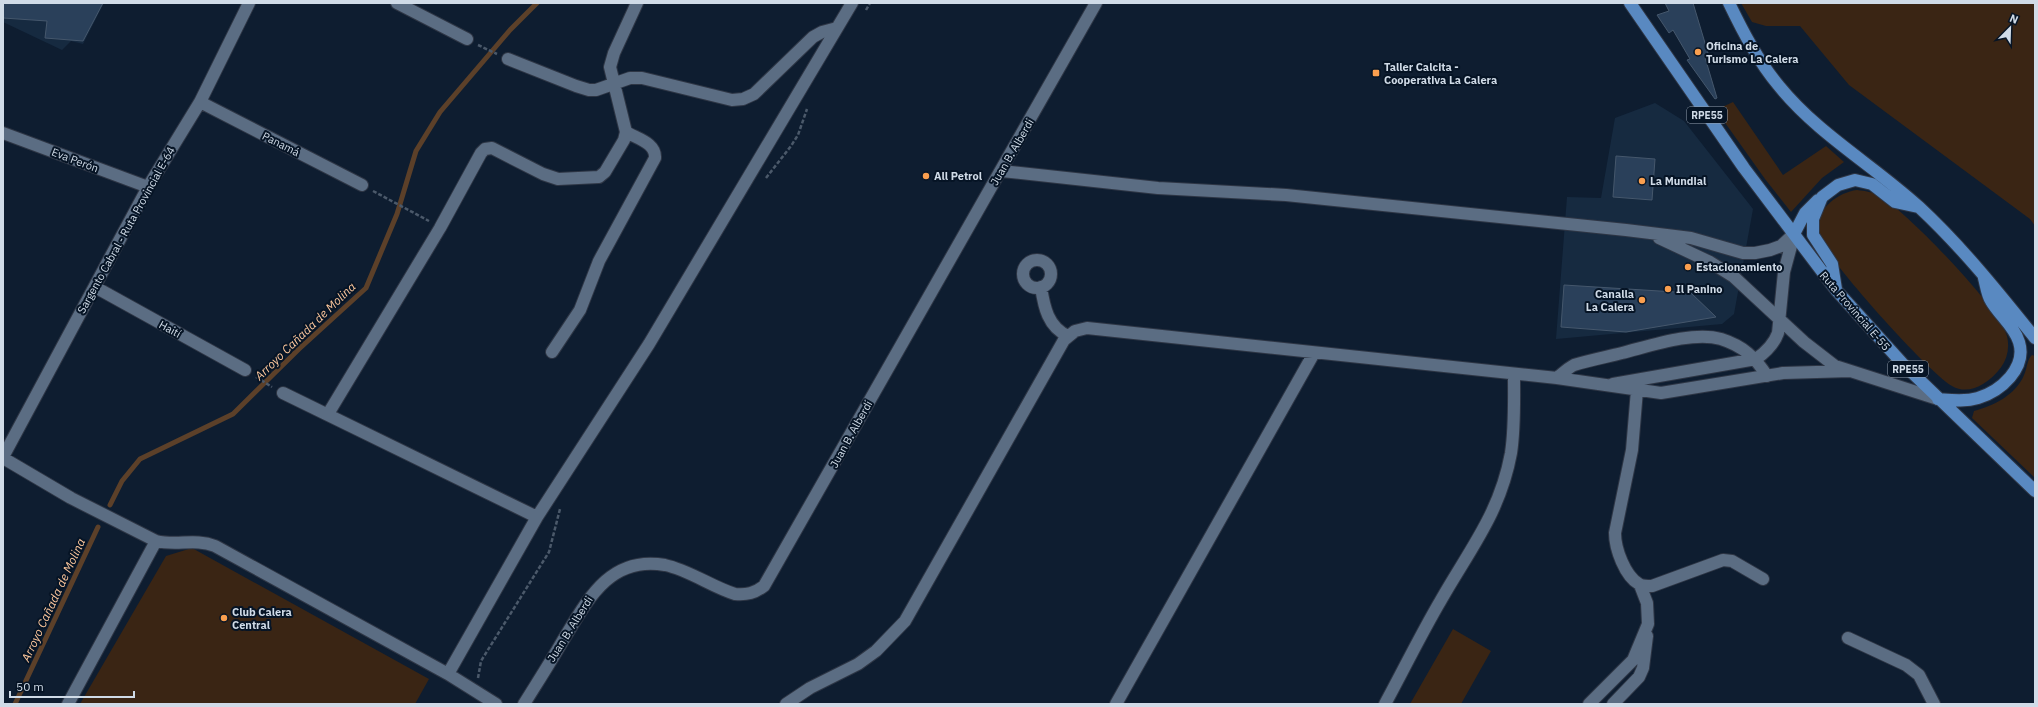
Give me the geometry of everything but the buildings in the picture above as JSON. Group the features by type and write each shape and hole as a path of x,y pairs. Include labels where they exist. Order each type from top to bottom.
{"main road":[{"name":"Ruta Provincial E-55","path":"1630,3 1718,131 1836,290 1876,335 1938,399 2035,491"},
{"path":"1729,3 1762,64 1779,86 1829,135 1896,187 1919,207 1983,273 2035,338"},
{"path":"1794,234 1805,213 1822,197 1838,185 1855,180 1872,184 1895,202 1919,207"},
{"path":"1822,197 1814,219 1813,235 1832,264 1836,290"},
{"path":"1938,399 1970,400 1988,394 2005,383 2017,366 2020,348 2019,341 2015,333 1990,300 1983,273"}],"street":[{"name":"Sargento Cabral - Ruta Provincial E-64","path":"3,458 148,187 200,102 249,3"},
{"path":"397,3 467,39"},
{"path":"328,414 440,228 481,153 485,149 492,148 543,174 558,179 599,177 605,172 626,132 610,68 614,53 636,3"},
{"path":"448,674 536,516 649,344 852,3"},
{"name":"Juan B. Alberdi","path":"524,704 585,603 609,577 622,569 636,564 652,563 667,566 735,594 747,595 764,586 1002,171 1096,3"},
{"path":"508,59 589,90 596,90 614,85 630,78 642,78 732,100 743,99 754,94 813,37 822,32 837,28"},
{"name":"Panamá","path":"200,102 365,187"},
{"path":"552,352 580,310 599,261 655,158 655,152 652,146 626,132"},
{"name":"Eva Perón","path":"3,133 148,187"},
{"path":"1002,171 1158,188 1294,196 1626,230 1691,238 1733,250 1755,253 1781,246 1794,234"},
{"path":"1649,234 1710,262 1721,269 1749,290 1779,320 1823,358 1835,366 1938,399"},
{"path":"1608,385 1651,376 1756,359 1764,353 1775,340 1779,320 1784,272 1794,234"},
{"name":"Haití","path":"95,287 245,370"},
{"path":"1041,288 1044,306 1051,322 1060,332 1068,336"},
{"path":"786,704 810,688 858,664 876,651 905,621 1064,340 1068,336 1087,328 1557,378 1661,393 1767,376 1803,372 1850,371"},
{"path":"1557,378 1566,370 1586,362 1671,341 1708,337 1720,339 1740,347 1756,359 1767,376"},
{"path":"1116,704 1314,353"},
{"path":"1385,704 1441,599 1485,528 1495,506 1511,453 1514,419 1514,374"},
{"path":"1614,704 1639,677 1643,668 1648,624 1648,603 1640,585 1634,580 1620,559 1614,544 1632,450 1637,390"},
{"path":"284,393 536,516"},
{"path":"3,458 71,498 156,541 167,544 195,541 205,542 215,546 448,674 496,704"},
{"path":"68,704 156,541"},
{"path":"1640,585 1652,586 1723,560 1732,561 1763,579"},
{"path":"1589,704 1633,660 1648,624"},
{"path":"1848,638 1906,665 1919,675 1934,704"}],"path":[{"path":"467,39 508,59"},
{"path":"365,187 432,223"},
{"path":"245,370 284,393"}],"shaded area":[{"path":"3,3 104,3 83,44 71,41 62,50 3,22"},
{"path":"1741,3 2035,3 2035,226 2030,219 1849,85 1800,26 1766,26 1752,22"},
{"path":"1733,102 1783,175 1826,146 1844,162 1822,178 1791,212 1765,179 1716,110"},
{"path":"1655,103 1684,121 1753,209 1734,314 1722,324 1556,339 1567,197 1601,198 1615,118"},
{"path":"1857,190 1880,196 1893,205 1951,262 1971,284 2001,323 2007,336 2008,351 2003,364 1995,375 1989,380 1976,388 1964,390 1952,386 1940,377 1923,361 1859,292 1827,250 1820,238 1818,229 1819,220 1822,213 1833,200 1841,195"},
{"path":"2032,355 2035,356 2035,478 1972,418 1974,411 1996,403 2010,394 2024,375 2029,359"},
{"name":"Club Calera Central","path":"192,548 429,679 415,704 80,704 166,556"},
{"path":"1453,629 1491,651 1461,704 1410,704"}],"waterway":[{"name":"Arroyo Cañada de Molina","path":"110,505 122,481 140,459 233,414 299,349 366,288 397,214 416,151 440,112 510,30 537,3"},
{"name":"Arroyo Cañada de Molina","path":"15,704 98,527"}],"place":[{"name":"Oficina de Turismo La Calera","path":"1698,52"},
{"name":"Taller Calcita - Cooperativa La Calera","path":"1376,73"},
{"name":"All Petrol","path":"926,176"},
{"name":"La Mundial","path":"1642,181"},
{"name":"Estacionamiento","path":"1688,267"},
{"name":"Il Panino","path":"1668,289"},
{"name":"Canalla La Calera","path":"1642,300"},
{"name":"Club Calera Central","path":"224,618"}]}
